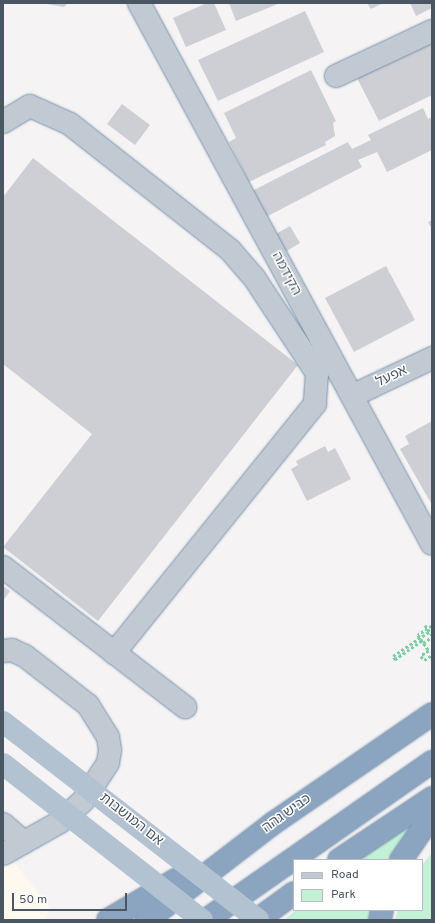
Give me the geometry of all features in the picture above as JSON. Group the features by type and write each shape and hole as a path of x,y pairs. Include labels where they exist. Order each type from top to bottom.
{"highway":[{"name":"כביש גהה","path":"147,920 272,824 432,714"},
{"path":"293,859 432,762"},
{"path":"340,859 432,798"},
{"path":"403,859 432,816"},
{"path":"108,920 272,824"},
{"path":"206,920 293,859"},
{"path":"258,920 293,894"}],"main road":[{"name":"אם המושבות","path":"3,722 258,920"},
{"path":"3,764 202,920"}],"street":[{"name":"הקידמה","path":"139,3 432,544"},
{"path":"336,76 432,31"},
{"path":"3,122 30,106 70,124 230,250 255,279 317,373 315,404 114,653"},
{"name":"אפעל","path":"352,396 432,358"},
{"path":"3,567 185,707"},
{"path":"3,651 12,650 25,656 88,705 105,731 110,750 108,763 83,801 60,822 3,854"},
{"path":"3,824 24,842"}],"path":[{"path":"425,625 430,631 432,636 395,660 393,656 430,631"},
{"path":"432,626 418,635 429,651 421,656 424,660 432,655"}],"shaded area":[{"path":"3,848 51,909 44,920 3,920"}],"green space":[{"path":"406,824 411,835 395,859 361,859"},
{"path":"432,853 432,920 395,920 398,911 423,911 423,864"},
{"path":"295,911 372,911 370,920 284,920"}],"building":[{"path":"41,3 68,3 64,7"},
{"path":"207,3 214,3 226,30 186,47 173,18"},
{"path":"229,3 280,3 236,21"},
{"path":"367,3 383,3 371,9"},
{"path":"410,3 432,3 432,8 416,16"},
{"path":"305,11 324,52 218,101 198,60"},
{"path":"432,40 432,95 379,121 357,78"},
{"path":"311,70 336,121 333,123 335,136 325,142 326,145 249,182 229,142 236,138 224,113"},
{"path":"122,104 150,125 135,145 107,124"},
{"path":"423,108 428,119 432,117 432,150 387,172 377,152 358,160 362,167 264,218 250,192 348,142 352,149 371,140 368,135"},
{"path":"33,158 298,365 98,621 3,547 92,434 3,364 3,197"},
{"path":"432,220 432,229 428,222"},
{"path":"290,226 300,243 285,252 274,235"},
{"path":"386,266 415,320 354,352 325,298"},
{"path":"432,421 432,505 400,449 409,444 405,436"},
{"path":"325,446 328,452 335,448 351,479 307,501 291,469 298,465 296,461"},
{"path":"3,586 10,591 3,601"}]}
